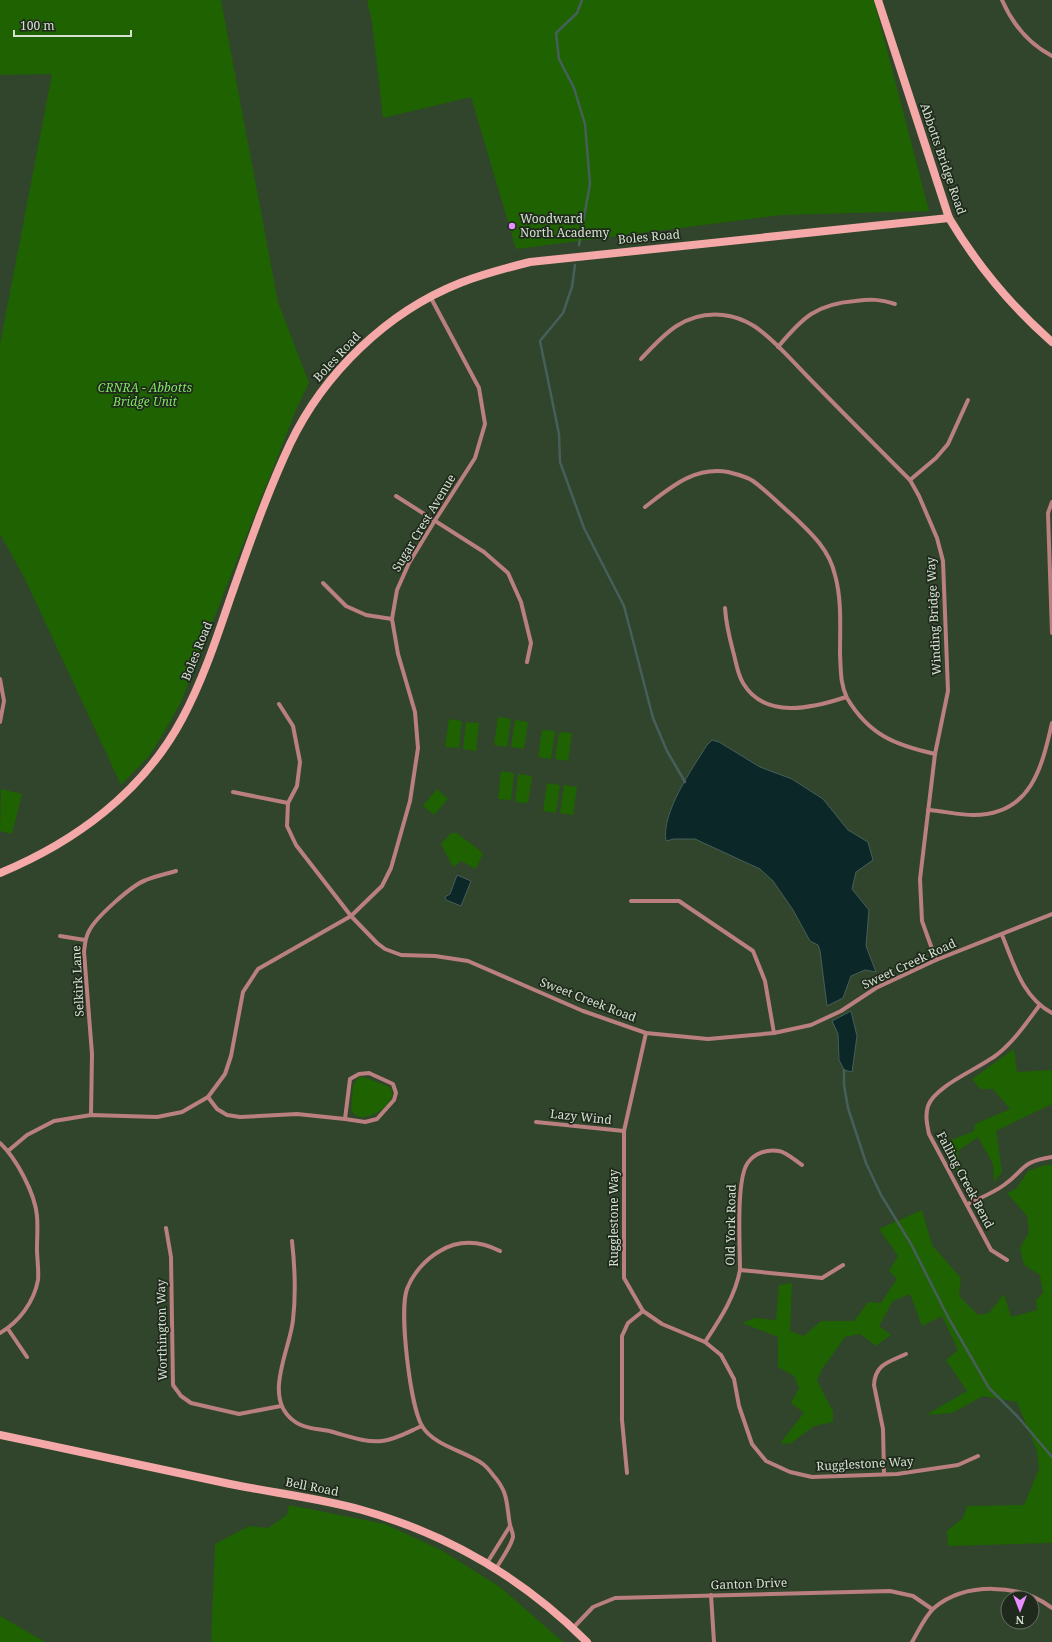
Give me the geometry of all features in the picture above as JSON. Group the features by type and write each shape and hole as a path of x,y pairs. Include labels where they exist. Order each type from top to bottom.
{"street":[{"name":"Abbotts Bridge Road","path":"878,0 949,218 963,241 990,277 1026,319 1052,342"},
{"path":"1002,0 1007,13 1025,35 1044,52 1052,56"},
{"name":"Boles Road","path":"0,873 30,861 92,823 118,801 163,749 182,719 211,652 278,472 304,418 339,370 371,338 398,317 430,298 458,284 490,272 530,262 949,218"},
{"name":"Sugar Crest Avenue","path":"8,1151 27,1134 54,1121 91,1115 157,1117 182,1112 208,1096 225,1074 231,1056 243,992 258,969 351,916 382,886 392,868 401,838 416,768 418,748 416,712 398,654 392,619 397,590 409,563 475,458 485,424 479,388 430,298"},
{"path":"778,347 793,329 818,309 836,303 877,299 894,304"},
{"name":"Winding Bridge Way","path":"641,359 665,332 686,320 706,315 723,315 739,318 755,327 778,347 910,480 919,496 937,538 942,561 948,691 935,754 920,879 922,921 936,960"},
{"path":"910,480 936,458 948,444 968,400"},
{"path":"645,508 677,483 696,474 718,470 736,474 752,480 817,539 829,557 835,575 839,596 841,680 846,696 859,715 885,738 905,747 935,754"},
{"path":"396,496 434,522 484,552 508,573 522,602 531,643 527,662"},
{"path":"1052,502 1048,513 1052,633"},
{"path":"323,583 346,606 366,614 392,619"},
{"path":"725,608 726,624 738,671 743,683 753,696 767,704 790,708 804,708 824,704 846,696"},
{"path":"0,679 4,701 0,722"},
{"name":"Sweet Creek Road","path":"279,704 293,726 300,762 297,786 288,803 287,826 296,845 351,916 377,943 385,949 401,955 435,956 468,961 583,1011 646,1033 708,1039 774,1033 811,1024 835,1014 876,988 936,960 1052,914"},
{"path":"928,810 974,815 990,813 1007,807 1021,798 1032,785 1039,772 1050,745 1052,723"},
{"path":"233,792 288,803"},
{"name":"Selkirk Lane","path":"91,1115 92,1054 84,952 85,940 89,930 102,914 122,897 145,880 176,871"},
{"path":"631,901 679,901 753,951 765,981 774,1033"},
{"path":"1002,935 1023,985 1039,1006 1052,1013"},
{"path":"60,936 85,940"},
{"name":"Falling Creek Bend","path":"1007,1260 991,1250 968,1204 929,1134 926,1119 928,1105 936,1094 998,1054 1016,1037 1039,1006"},
{"name":"Rugglestone Way","path":"646,1033 624,1131 624,1278 643,1311 662,1324 705,1342 721,1355 734,1379 744,1422 752,1444 766,1461 790,1472 812,1477 925,1471 958,1465 978,1456"},
{"path":"208,1096 217,1109 227,1115 240,1117 297,1114 365,1122 377,1118 394,1100 396,1093 392,1084 369,1073 359,1074 350,1079 345,1119"},
{"name":"Lazy Wind","path":"536,1122 624,1131"},
{"path":"0,1143 8,1151 28,1185 37,1214 38,1280 31,1300 21,1316 8,1329 0,1333"},
{"name":"Old York Road","path":"705,1342 729,1304 737,1284 740,1270 741,1180 746,1165 752,1158 763,1151 780,1151 802,1165"},
{"path":"968,1204 1004,1185 1025,1164 1035,1159 1052,1157"},
{"name":"Worthington Way","path":"166,1228 171,1257 173,1385 181,1396 191,1403 239,1414 281,1406"},
{"path":"292,1242 295,1281 293,1322 281,1366 279,1392 281,1406 293,1420 306,1426 363,1439 383,1441 422,1426"},
{"path":"496,1569 513,1537 510,1526 508,1502 502,1486 484,1464 438,1442 422,1426 414,1403 406,1346 404,1308 407,1289 418,1269 430,1257 447,1247 467,1242 485,1244 500,1251"},
{"path":"740,1270 822,1278 843,1265"},
{"path":"627,1473 622,1420 622,1336 628,1323 643,1311"},
{"path":"8,1329 27,1357"},
{"path":"884,1474 883,1429 874,1385 874,1378 880,1366 906,1354"},
{"name":"Bell Road","path":"0,1435 220,1482 327,1502 361,1510 424,1532 487,1563 496,1569 537,1598 573,1628 587,1642"},
{"path":"487,1563 510,1526"},
{"path":"912,1642 932,1609 947,1599 970,1591 996,1589 1019,1591 1043,1601 1052,1608"},
{"name":"Ganton Drive","path":"573,1628 594,1607 615,1598 890,1591 914,1596 932,1609"},
{"path":"711,1595 714,1642"}],"green space":[{"name":"CRNRA - Abbotts Bridge Unit","path":"0,0 221,0 278,302 309,383 296,410 181,702 149,756 121,785 25,579 0,534 0,344 52,74 0,75"},
{"path":"367,0 874,0 929,211 781,215 516,249 471,97 383,118 372,22"},
{"path":"498,717 511,719 507,747 494,745"},
{"path":"449,719 462,721 459,748 445,747"},
{"path":"515,720 528,722 524,749 511,747"},
{"path":"466,722 479,723 476,751 463,749"},
{"path":"542,730 555,731 551,759 538,757"},
{"path":"559,732 572,733 568,761 555,759"},
{"path":"501,771 514,773 511,800 498,799"},
{"path":"518,774 532,776 528,803 515,802"},
{"path":"547,783 560,785 556,813 543,811"},
{"path":"564,785 577,787 573,815 560,813"},
{"path":"1,789 22,794 12,834 0,831"},
{"path":"437,789 448,799 434,815 423,806"},
{"path":"451,833 457,833 483,853 476,869 461,861 453,867 441,844"},
{"path":"1014,1049 1017,1072 1052,1070 1052,1104 996,1131 1002,1172 994,1182 993,1164 978,1137 958,1151 959,1174 941,1144 974,1131 975,1124 1010,1109 993,1089 980,1089 972,1079"},
{"path":"359,1077 366,1078 389,1087 392,1091 392,1097 384,1108 371,1115 363,1117 356,1116 351,1110 353,1085"},
{"path":"1044,1165 1052,1165 1052,1543 948,1546 947,1531 963,1518 967,1506 1024,1505 1039,1469 1037,1451 1017,1402 983,1396 952,1413 926,1415 967,1391 946,1360 958,1350 942,1316 922,1326 910,1294 893,1301 879,1326 891,1335 876,1346 860,1334 845,1337 822,1369 817,1381 833,1411 833,1422 814,1426 790,1444 780,1443 804,1413 791,1403 799,1388 794,1376 778,1367 778,1337 742,1323 755,1318 776,1320 779,1285 792,1283 790,1331 804,1336 821,1321 854,1321 868,1302 881,1303 897,1279 889,1271 898,1256 879,1229 922,1210 932,1245 961,1278 959,1296 978,1315 989,1313 1004,1294 1011,1317 1037,1310 1036,1300 1043,1293 1040,1275 1024,1265 1020,1248 1029,1232 1027,1216 1007,1193 1016,1189 1028,1171"},
{"path":"289,1505 385,1524 441,1550 500,1587 563,1642 211,1642 215,1544 249,1526 268,1528 287,1515"},
{"path":"0,1616 45,1642 0,1642"}],"water":[{"path":"712,740 719,742 760,767 792,779 823,799 848,830 868,842 873,860 856,872 852,889 869,910 866,946 876,972 865,970 851,976 843,998 827,1006 818,945 810,941 793,910 773,881 760,869 695,839 674,839 666,841 668,818 673,805 694,766 707,745"},
{"path":"457,875 471,881 461,906 446,900 445,897 450,894"},
{"path":"851,1011 857,1036 852,1072 844,1070 839,1060 838,1034 832,1021"}],"waterway":[{"path":"579,245 590,184 585,124 574,88 559,59 556,33 577,13 582,0"},
{"path":"575,265 572,287 563,313 540,341 559,434 560,462 584,528 624,606 653,718 667,751 685,782"},
{"path":"844,1070 844,1085 848,1108 866,1163 881,1195 911,1244 948,1317 989,1388 1018,1417 1052,1457"}],"place":[{"name":"Woodward North Academy","path":"512,226"}]}
